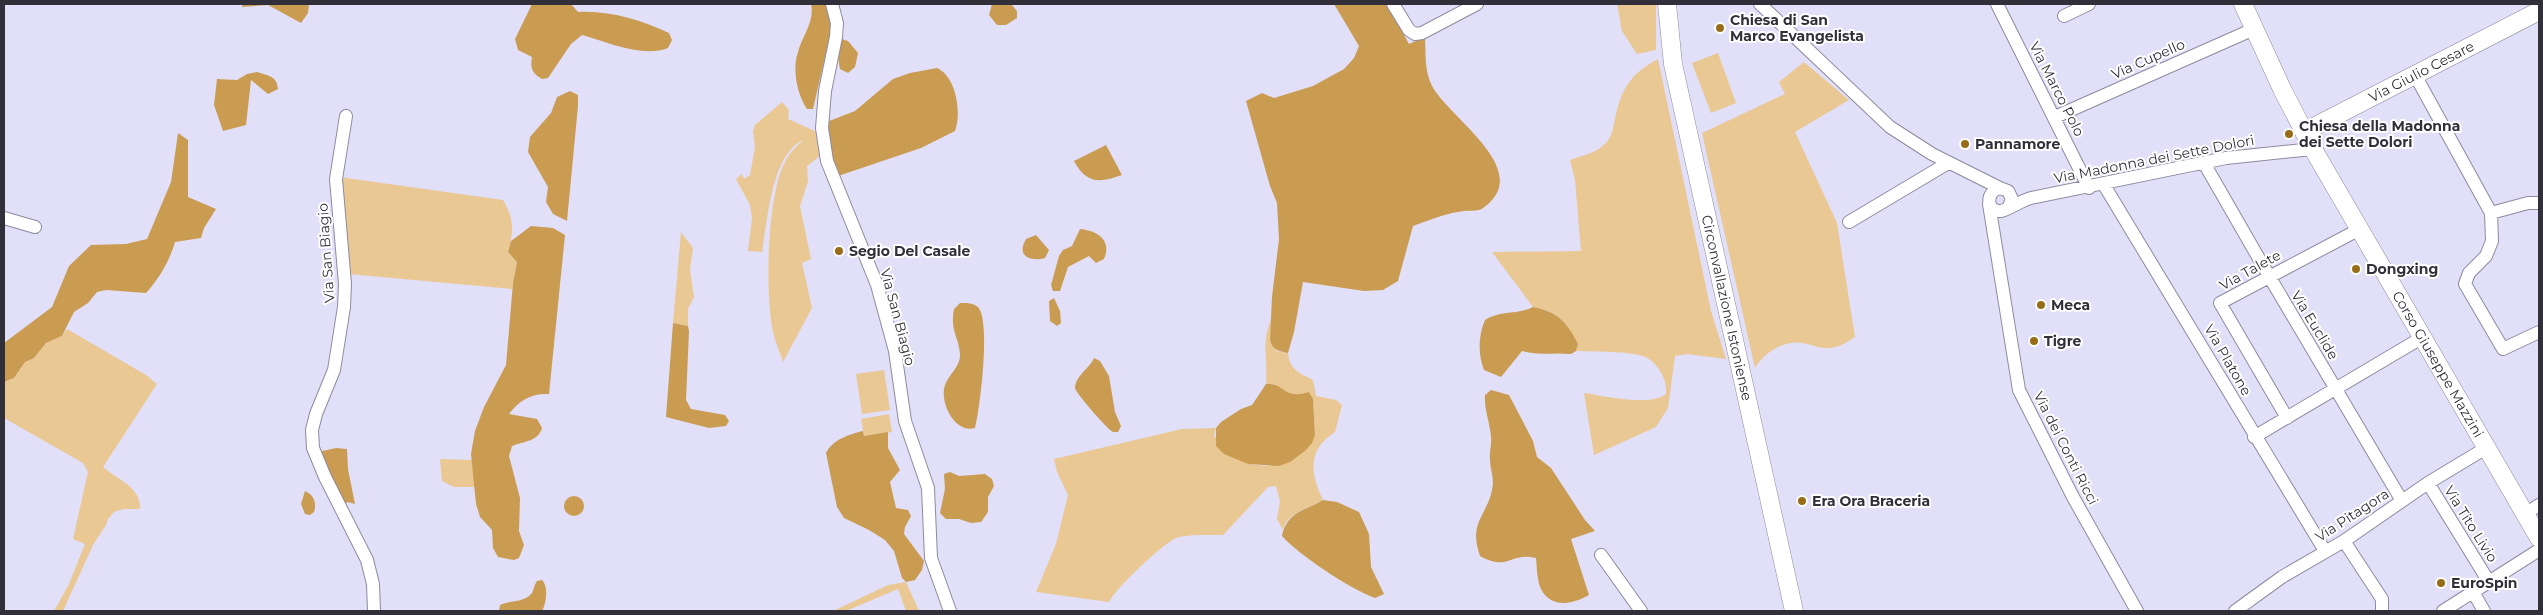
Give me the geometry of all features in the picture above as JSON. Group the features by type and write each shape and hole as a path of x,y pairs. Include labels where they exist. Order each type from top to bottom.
{"main road":[{"name":"Circonvallazione Istoniense","path":"1667,4 1673,64 1794,611"},
{"name":"Corso Giuseppe Mazzini","path":"2243,4 2313,149 2358,230 2423,337 2486,448 2532,510 2539,538"},
{"name":"Via Giulio Cesare","path":"2304,132 2539,11"}],"street":[{"name":"Via San Biagio","path":"832,4 837,23 836,37 825,91 822,128 827,161 877,284 895,351 905,421 928,488 930,558 950,611"},
{"path":"1393,4 1409,30 1415,34 1422,33 1477,4"},
{"name":"Via Madonna dei Sette Dolori","path":"1760,4 1890,127 1948,163 2004,190 2031,198"},
{"name":"Via Marco Polo","path":"1997,4 2089,188"},
{"path":"2064,16 2090,4"},
{"name":"Via Cupello","path":"2055,117 2254,28"},
{"path":"2415,75 2491,214 2492,241 2486,256 2469,273 2465,284 2503,349 2539,332"},
{"name":"Via San Biagio","path":"346,116 336,178 345,284 344,307 334,370 316,414 312,430 314,448 325,477 367,560 373,584 374,611"},
{"name":"Via Madonna dei Sette Dolori","path":"2009,207 2031,198 2104,185 2245,155 2313,149"},
{"path":"1849,222 1948,163"},
{"name":"Via Euclide","path":"2204,163 2402,501"},
{"name":"Via dei Conti Ricci","path":"1981,178 1989,200 1994,227 2019,390 2073,496 2137,611"},
{"name":"Via Platone","path":"2104,185 2189,322 2254,437 2325,551"},
{"path":"1994,227 2009,207 2012,199 2004,190 1994,190 1989,200 1998,211 2009,207"},
{"path":"2491,214 2528,203 2539,203"},
{"path":"4,218 35,227"},
{"name":"Via Talete","path":"2287,418 2220,303 2358,230"},
{"path":"2254,437 2423,337"},
{"name":"Via Pitagora","path":"2236,611 2282,577 2344,541 2428,483 2486,448"},
{"name":"Via Tito Livio","path":"2428,483 2489,582"},
{"path":"2344,541 2382,599 2382,611"},
{"path":"2443,611 2539,550"},
{"path":"1601,555 1641,611"},
{"path":"2473,592 2484,611"}],"shaded area":[{"path":"243,4 309,4 308,13 301,23 268,5 242,7"},
{"path":"532,4 571,4 578,12 613,14 625,17 669,33 672,40 668,48 648,51 625,48 582,35 571,44 548,78 542,79 532,70 532,57 518,50 515,39"},
{"path":"811,4 827,4 831,31 813,109 807,109 796,82 795,66 800,46 808,29 812,11"},
{"path":"992,4 1011,4 1017,11 1017,18 1006,25 997,25 989,15"},
{"path":"1334,4 1387,4 1409,44 1425,37 1427,68 1432,86 1441,99 1484,145 1495,162 1500,178 1497,193 1483,208 1451,213 1413,226 1398,281 1383,290 1364,291 1303,282 1294,332 1288,353 1281,352 1272,346 1270,339 1272,297 1279,239 1277,203 1270,186 1246,101 1262,93 1274,98 1313,86 1344,69 1354,58 1359,46"},
{"path":"1617,4 1656,4 1656,50 1637,54 1622,31"},
{"path":"842,39 848,41 858,53 855,67 848,73 840,69 838,57"},
{"path":"1718,53 1736,103 1711,113 1692,63"},
{"path":"1658,59 1711,311 1726,359 1687,354 1675,356 1668,408 1656,427 1594,455 1584,393 1627,400 1659,398 1666,394 1663,377 1653,362 1643,356 1620,352 1576,351 1578,344 1561,319 1542,309 1533,307 1492,252 1581,251 1575,180 1570,160 1593,152 1605,144 1611,135 1617,108 1628,83 1640,70"},
{"path":"1804,62 1849,100 1795,132 1837,223 1855,337 1833,348 1795,343 1781,346 1763,357 1755,368 1702,133 1785,94 1779,82"},
{"path":"937,68 944,72 949,79 956,96 958,115 955,131 921,148 838,176 824,123 855,111 893,79 910,73"},
{"path":"257,72 274,79 278,89 268,94 251,80 246,125 223,131 214,105 217,79 237,80 247,74"},
{"path":"570,91 578,95 578,106 567,221 553,214 546,202 548,187 528,152 530,137 551,113 557,97"},
{"path":"782,102 789,110 788,119 817,132 821,155 807,166 808,181 800,206 811,259 802,263 812,308 783,362 774,336 770,315 768,271 771,222 778,179 790,154 803,140 792,148 784,159 778,174 769,206 762,252 748,251 752,218 750,205 736,179 742,174 744,179 750,175 755,147 753,131 755,125"},
{"path":"178,133 188,140 188,197 216,209 204,228 201,238 175,242 164,269 146,293 106,290 97,292 88,303 74,312 62,336 46,343 34,358 25,362 14,378 4,382 4,343 52,307 69,266 91,245 126,244 147,239 171,182"},
{"path":"1106,145 1122,175 1100,180 1089,178 1083,174 1074,161"},
{"path":"339,177 503,200 512,225 508,252 517,262 512,289 348,274"},
{"path":"531,226 553,228 565,235 549,394 526,398 509,414 537,419 542,428 534,439 512,446 509,456 520,498 519,531 524,545 519,558 514,560 498,557 493,548 492,530 480,517 476,504 471,454 475,431 484,407 506,365 513,283 517,262 508,252 511,241"},
{"path":"1080,229 1098,234 1102,238 1106,247 1104,259 1096,263 1089,256 1068,267 1060,291 1053,291 1051,285 1059,256 1063,250 1072,246"},
{"path":"681,232 693,248 690,270 694,297 688,309 688,326 673,323"},
{"path":"1036,235 1049,250 1045,258 1034,259 1024,254 1023,245 1026,239"},
{"path":"1054,298 1060,311 1061,323 1057,326 1050,321 1049,301"},
{"path":"960,303 976,305 978,307 982,315 984,329 982,385 975,428 968,429 955,422 944,400 945,385 960,358 953,317 954,309"},
{"path":"1533,307 1555,315 1566,324 1578,344 1576,351 1571,354 1565,354 1522,351 1501,377 1484,370 1480,345 1481,332 1485,320 1497,315"},
{"path":"1271,320 1270,339 1276,351 1288,353 1293,367 1299,373 1313,380 1316,396 1336,400 1342,405 1335,432 1319,446 1315,454 1315,481 1323,500 1293,515 1285,524 1283,530 1277,519 1280,501 1276,486 1268,487 1223,535 1186,536 1169,542 1129,577 1109,602 1036,592 1056,544 1068,495 1057,472 1054,459 1182,429 1216,428 1214,436 1248,464 1268,466 1297,456 1305,451 1315,435 1313,399 1301,394 1288,394 1273,384 1266,384 1266,336"},
{"path":"673,323 688,326 689,331 686,400 691,409 725,415 729,421 726,426 709,428 666,417"},
{"path":"67,329 146,375 157,384 103,467 133,489 137,495 140,509 124,509 114,512 108,519 93,545 63,611 54,611 69,584 85,544 73,539 88,472 83,463 4,418 4,382 14,378 25,362 34,358 46,343 62,336"},
{"path":"1094,358 1100,361 1109,376 1115,412 1121,426 1118,432 1113,432 1105,424 1085,403 1075,388 1078,379"},
{"path":"884,370 890,410 862,414 856,374"},
{"path":"1266,384 1272,384 1294,394 1309,392 1313,399 1315,435 1312,443 1290,462 1279,466 1248,464 1224,454 1216,446 1216,428 1221,422 1241,409 1252,405"},
{"path":"1491,390 1509,395 1533,441 1537,457 1551,468 1585,520 1595,531 1571,539 1589,595 1577,601 1557,602 1545,595 1541,589 1537,574 1536,558 1520,557 1497,562 1480,556 1476,534 1480,518 1491,494 1493,483 1490,466 1490,426 1485,400 1485,395"},
{"path":"889,414 892,432 864,436 861,419"},
{"path":"863,431 864,436 888,432 888,448 900,470 890,482 896,508 908,510 911,516 905,527 904,534 924,561 922,570 915,580 906,582 902,578 894,551 885,540 844,518 837,507 826,453 832,444 837,441"},
{"path":"336,448 347,449 348,469 355,504 348,502 343,505 318,452"},
{"path":"440,459 472,460 476,487 454,487 442,481"},
{"path":"950,472 959,476 985,474 992,479 994,486 988,497 988,512 981,522 971,523 959,519 946,519 940,513 945,489 944,474"},
{"path":"305,491 313,497 315,502 314,512 310,515 305,514 301,504"},
{"path":"574,496 581,499 584,506 581,513 574,516 567,513 564,506 567,499"},
{"path":"1323,500 1337,502 1359,512 1369,534 1371,567 1384,594 1375,598 1352,587 1312,562 1282,536 1284,528 1292,517"},
{"path":"542,580 546,587 546,600 542,611 499,611 500,605 529,596 537,581"},
{"path":"906,582 919,611 906,611 898,589 846,611 833,611 888,585"}],"place":[{"name":"Chiesa di San Marco Evangelista","path":"1720,28"},
{"name":"Chiesa della Madonna dei Sette Dolori","path":"2289,134"},
{"name":"Pannamore","path":"1965,144"},
{"name":"Segio Del Casale","path":"839,251"},
{"name":"Dongxing","path":"2356,269"},
{"name":"Meca","path":"2041,305"},
{"name":"Tigre","path":"2034,341"},
{"name":"Era Ora Braceria","path":"1802,501"},
{"name":"EuroSpin","path":"2441,583"}]}
